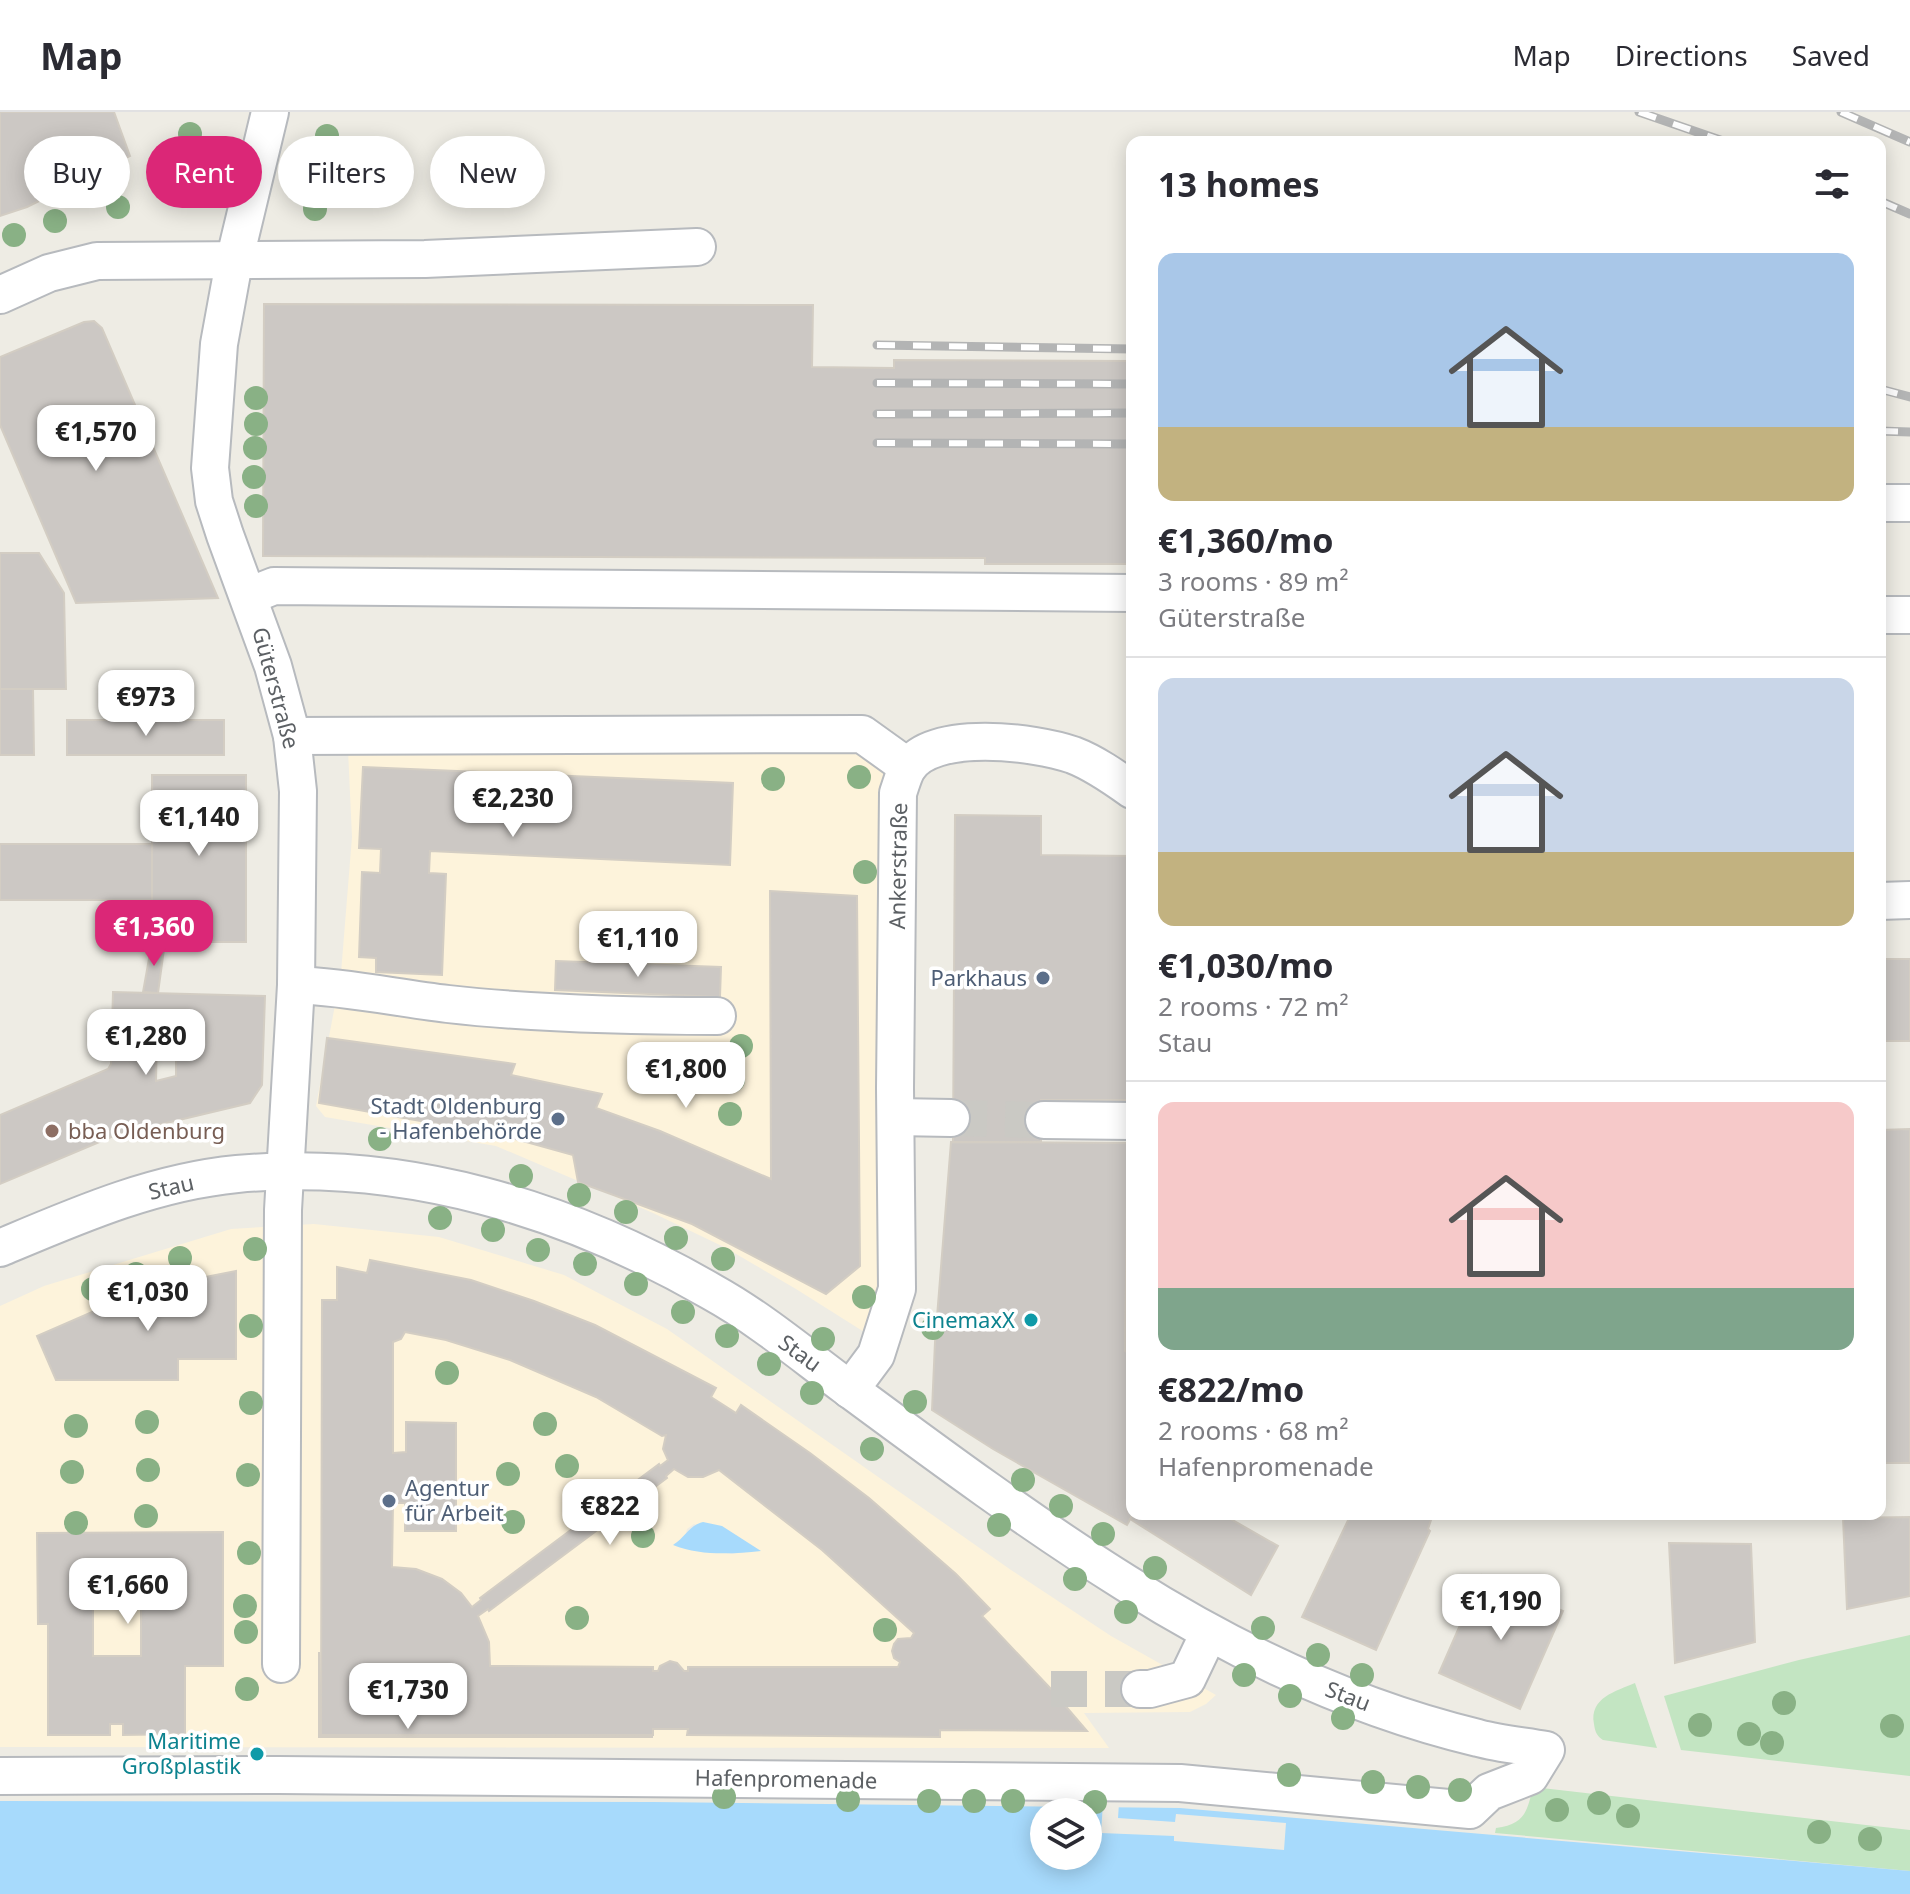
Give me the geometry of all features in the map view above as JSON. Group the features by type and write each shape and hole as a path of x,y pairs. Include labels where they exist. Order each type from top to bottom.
{"street":[{"name":"Güterstraße","path":"270,112 234,262 219,344 210,468 214,501 273,666 292,736 298,791 296,985 283,1210 281,1664"},
{"path":"0,295 49,273 97,261 425,259 697,247"},
{"path":"1886,503 1910,503"},
{"path":"249,596 274,586 1126,593"},
{"path":"1886,615 1910,615"},
{"path":"292,736 862,734 908,767 925,753 952,745 990,741 1038,745 1075,756 1126,786"},
{"name":"Ankerstraße","path":"850,1390 876,1355 897,1289 898,793 908,767"},
{"path":"1886,901 1910,900"},
{"path":"296,985 333,987 448,1004 566,1013 717,1016"},
{"path":"896,1117 951,1118"},
{"path":"1044,1120 1126,1121"},
{"name":"Stau","path":"0,1248 110,1202 233,1174 348,1172 397,1177 500,1199 619,1243 715,1293 1035,1522 1126,1583 1209,1633 1303,1678 1379,1708 1479,1739 1546,1750"},
{"path":"1140,1689 1187,1679 1209,1633"},
{"name":"Hafenpromenade","path":"0,1776 279,1775 1180,1783 1470,1810 1489,1792 1530,1776 1546,1750"}],"shaded area":[{"path":"347,728 892,730 895,1088 880,1342 724,1247 496,1146 325,1117 316,1106 341,973 352,837"},
{"path":"314,1224 439,1237 564,1275 667,1329 1011,1570 1111,1636 1216,1695 1190,1712 1084,1713 1109,1748 0,1747 0,1306 44,1286 231,1229","holes":["694,1524 759,1550 732,1554 674,1544 685,1537 687,1529"]}],"green space":[{"path":"1910,1635 1910,1776 1681,1750 1664,1696 1799,1660"},
{"path":"1635,1683 1657,1748 1603,1740 1596,1732 1594,1715 1600,1702"},
{"path":"1533,1787 1910,1830 1910,1871 1495,1833 1496,1828 1513,1824 1523,1816"}],"water":[{"path":"703,1522 722,1526 761,1551 705,1553 673,1545"},
{"path":"0,1801 1030,1806 1030,1870 1102,1870 1102,1807 1180,1808 1910,1871 1910,1894 0,1894"}],"pier":[{"path":"1103,1803 1119,1803 1118,1818 1175,1822 1176,1814 1286,1823 1284,1850 1174,1841 1174,1836 1102,1833"}],"building":[{"path":"0,112 114,112 123,136 24,136 24,208 0,216"},
{"path":"264,304 813,305 812,367 894,368 894,360 1126,361 1126,564 985,564 985,558 263,556"},
{"path":"94,321 102,328 218,598 76,603 0,425 0,357 84,322"},
{"path":"0,553 39,553 64,593 66,689 0,689"},
{"path":"0,689 33,689 34,755 0,755"},
{"path":"67,720 224,720 224,755 67,755"},
{"path":"363,767 733,783 730,865 430,851 429,873 446,874 442,975 376,972 376,958 359,957 362,872 380,873 381,849 359,848"},
{"path":"152,775 246,775 246,942 152,942"},
{"name":"Parkhaus","path":"955,815 1041,816 1041,855 1126,856 1126,1100 1041,1100 1041,1142 953,1142"},
{"path":"0,844 152,844 152,900 0,900"},
{"path":"770,891 857,896 860,1266 826,1294 692,1224 578,1182 573,1155 505,1136 319,1103 327,1038 515,1064 511,1075 602,1094 596,1108 660,1131 771,1179"},
{"path":"152,942 165,942 158,993 143,992"},
{"path":"1886,959 1910,959 1910,1041 1886,1041"},
{"path":"556,961 721,967 720,997 555,990"},
{"path":"113,992 265,996 262,1085 250,1103 116,1135 0,1184 0,1115 108,1069 111,1064","holes":["157,1032 176,1034 176,1076 156,1081"]},
{"path":"1910,1129 1910,1463 1886,1463 1886,1130"},
{"name":"CinemaxX","path":"951,1142 1126,1143 1126,1520 1130,1520 1127,1525 993,1449 932,1410"},
{"name":"Agentur für Arbeit","path":"370,1260 471,1280 595,1325 716,1388 711,1397 736,1413 741,1405 810,1453 869,1498 956,1574 990,1609 982,1616 1087,1731 940,1730 940,1737 687,1735 688,1729 653,1729 653,1735 321,1735 322,1300 337,1300 337,1267 367,1273","holes":["405,1332 446,1340 510,1360 596,1397 662,1436 666,1435 663,1449 668,1460 472,1607 461,1593 442,1579 416,1569 392,1567 393,1503 405,1503 405,1531 456,1531 456,1423 406,1422 406,1452 393,1453 393,1342 401,1339","674,1469 688,1477 703,1477 719,1470 822,1550 914,1633 911,1638 898,1639 894,1644 892,1651 894,1658 900,1662 898,1667 688,1667 688,1671 684,1671 677,1663 670,1661 660,1666 658,1671 653,1671 653,1667 490,1666 489,1642 478,1616 489,1611 667,1478"]},
{"path":"236,1271 236,1359 178,1359 178,1380 56,1380 37,1336 106,1306 175,1283"},
{"path":"1886,1517 1910,1517 1910,1596 1847,1609 1843,1520 1886,1520"},
{"path":"1132,1520 1232,1520 1278,1546 1251,1595"},
{"path":"1348,1520 1431,1520 1430,1531 1376,1650 1302,1617"},
{"path":"223,1532 223,1666 185,1666 185,1734 123,1735 123,1724 110,1724 110,1735 48,1735 48,1624 38,1624 37,1533","holes":["93,1582 141,1582 141,1656 93,1656"]},
{"path":"1669,1543 1751,1544 1755,1642 1675,1663"},
{"path":"1482,1575 1563,1611 1520,1709 1439,1673"},
{"path":"319,1652 321,1735 653,1737 319,1737"}],"tunnel":[{"path":"951,1118 1044,1120"},
{"path":"1051,1689 1140,1689"}],"railway":[{"path":"1639,112 1709,136"},
{"path":"1841,112 1910,142"},
{"path":"1886,204 1910,214"},
{"path":"877,345 1126,349"},
{"path":"877,383 1126,384"},
{"path":"1886,391 1910,397"},
{"path":"877,414 1126,413"},
{"path":"1886,431 1910,432"},
{"path":"877,443 1126,444"}],"place":[{"name":"Parkhaus","path":"1043,978"},
{"name":"Stadt Oldenburg - Hafenbehörde","path":"558,1119"},
{"name":"bba Oldenburg","path":"52,1131"},
{"name":"CinemaxX","path":"1031,1320"},
{"name":"Agentur für Arbeit","path":"389,1501"},
{"name":"Maritime Großplastik","path":"257,1754"}]}
